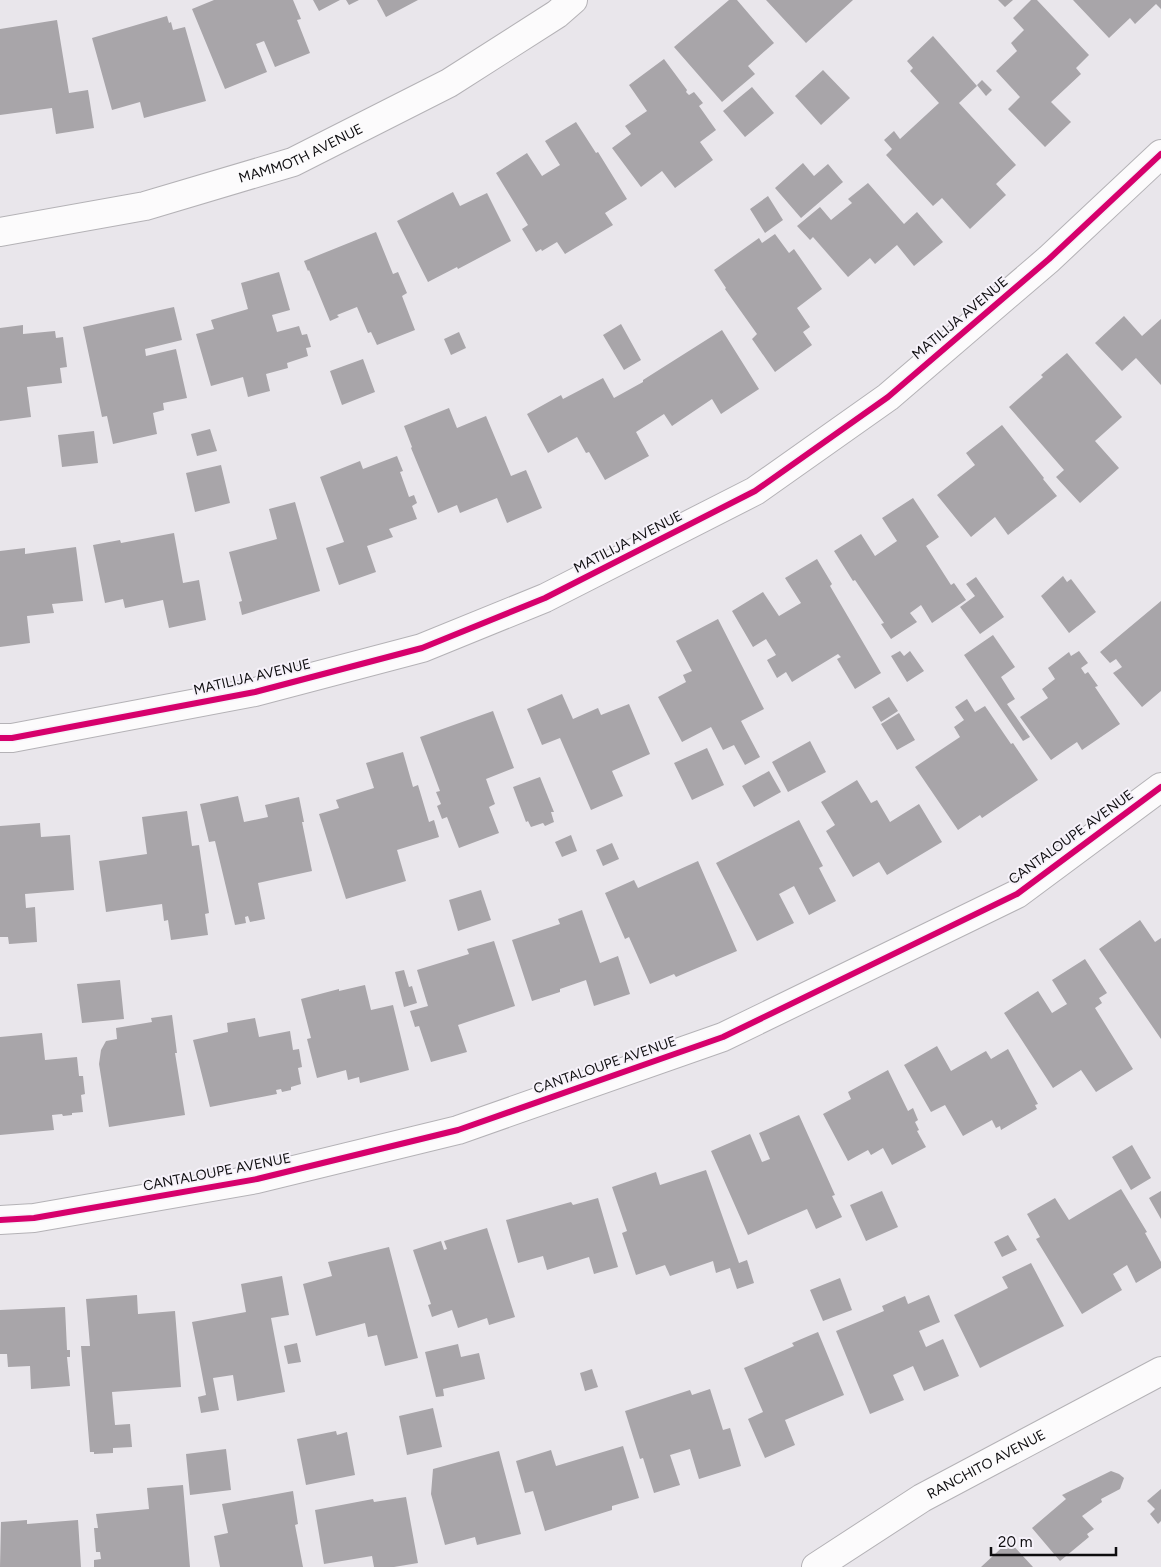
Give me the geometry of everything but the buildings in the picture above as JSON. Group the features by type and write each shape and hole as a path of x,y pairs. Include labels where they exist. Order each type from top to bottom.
{"street":[{"name":"MAMMOTH AVENUE","path":"0,232 146,206 292,162 449,84 557,14 573,0"},
{"name":"MATILIJA AVENUE","path":"0,738 12,738 255,692 422,648 544,598 755,491 888,397 1049,259 1161,154"},
{"name":"CANTALOUPE AVENUE","path":"0,1220 34,1218 257,1180 458,1130 723,1037 1017,894 1161,787"},
{"name":"RANCHITO AVENUE","path":"816,1567 922,1498 1161,1371"}],"cycle path":[{"path":"0,738 12,738 255,692 422,648 545,598 755,491 888,397 1049,259 1161,154"},
{"path":"0,1220 34,1218 257,1179 458,1130 723,1037 1017,894 1161,787"}]}
